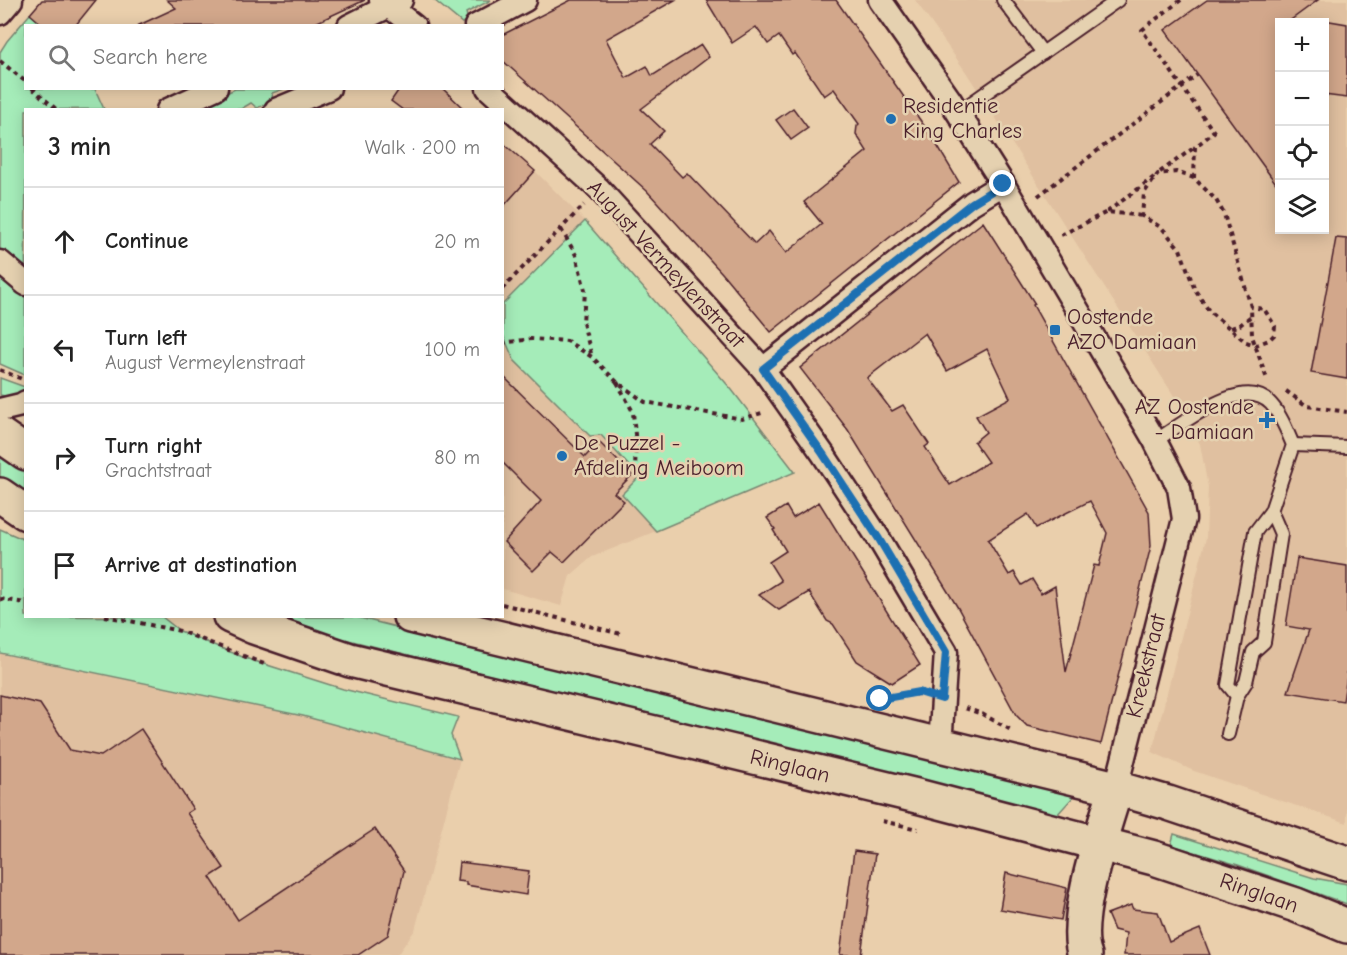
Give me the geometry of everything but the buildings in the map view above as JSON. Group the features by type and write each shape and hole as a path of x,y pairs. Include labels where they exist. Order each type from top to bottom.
{"main road":[{"path":"0,435 24,452"},
{"path":"0,495 24,512"},
{"path":"0,523 24,532"},
{"name":"Ringlaan","path":"234,618 350,660 906,794 1154,858 1296,905 1347,926"},
{"path":"418,618 940,747 1116,788 1347,863"},
{"name":"Kreekstraat","path":"1085,955 1081,946 1083,909 1116,788"}],"street":[{"path":"0,13 11,0"},
{"path":"480,24 525,0"},
{"name":"Kreekstraat","path":"880,0 1003,184 1155,441 1179,488 1184,519 1116,788"},
{"path":"352,24 390,2 412,24"},
{"path":"172,108 212,90"},
{"path":"281,108 324,90"},
{"name":"August Vermeylenstraat","path":"490,90 599,189 763,369 789,405 879,539 946,652 940,747"},
{"path":"763,369 972,203 1003,184"},
{"path":"0,262 24,282"},
{"path":"0,410 24,403"}],"lane":[{"path":"1003,0 1043,53"},
{"path":"957,113 1118,0"},
{"path":"1155,441 1234,394 1252,393 1269,402 1283,421 1293,445 1271,511 1255,532 1228,686 1237,696"},
{"path":"1293,445 1347,447"},
{"path":"1228,734 1237,696 1246,682 1253,652 1264,642 1281,534 1271,511"},
{"path":"1234,646 1253,652"}],"path":[{"path":"1057,238 1107,212 1214,132 1142,30 1181,0"},
{"path":"0,61 24,80"},
{"path":"1017,209 1197,75"},
{"path":"35,90 55,108"},
{"path":"1194,178 1195,147"},
{"path":"1142,216 1144,193 1158,174 1176,171 1194,178 1216,200 1224,214 1251,307 1252,336 1267,380 1269,402"},
{"path":"504,287 599,189"},
{"path":"1107,212 1142,216 1162,228 1180,249 1195,290 1209,311 1246,342 1256,345 1269,340 1274,335 1275,326 1264,309 1251,307"},
{"path":"561,229 576,255 585,290 583,323 592,357"},
{"path":"1231,328 1240,325 1251,316"},
{"path":"504,343 531,339 567,341 592,357 616,382 645,402 742,419 789,405"},
{"path":"0,370 24,379"},
{"path":"1267,380 1308,406 1347,412"},
{"path":"616,382 633,412 635,468"},
{"path":"0,599 24,603"},
{"path":"504,605 630,637"},
{"path":"869,696 880,699 919,692 982,714 1019,735"}],"shaded area":[{"name":"AZ Oostende - Damiaan","path":"915,0 1347,0 1347,823 1194,771 1152,752 1206,538 1208,487 1200,444 1174,396 966,72"},
{"path":"504,146 535,171 585,221 504,303"},
{"name":"De Puzzel - Afdeling Meiboom","path":"504,339 514,360 601,434 640,477 622,494 656,531 592,557 570,576 561,606 504,589"},
{"path":"0,653 303,716 460,759 415,930 397,955 0,955"}],"green space":[{"path":"434,0 491,0 466,13 468,20 462,23"},
{"path":"30,14 43,24 24,24 24,90 95,90 104,108 24,108 24,375 0,364 0,52"},
{"path":"233,90 281,90 272,93 273,101 257,108 251,103 243,108 193,108"},
{"path":"585,221 732,390 795,472 656,531 622,494 639,477 601,435 590,436 514,360 504,337 504,303"},
{"path":"0,378 24,387 24,393 9,397 0,395"},
{"path":"0,450 24,464 24,494 0,477"},
{"path":"0,529 24,540 24,618 163,618 180,631 245,658 343,689 458,717 451,735 460,759 303,716 0,653"},
{"path":"280,618 360,618 1074,796 1056,816 324,634"},
{"path":"1174,834 1314,878 1347,884 1347,904 1238,865 1171,845"}],"place":[{"name":"Residentie King Charles","path":"891,119"},
{"name":"Oostende AZO Damiaan","path":"1055,330"},
{"name":"AZ Oostende - Damiaan","path":"1267,420"},
{"name":"De Puzzel - Afdeling Meiboom","path":"562,456"}],"route":[{"path":"880,699 919,692 942,699 945,686 946,652 879,539 763,369 972,203 1003,184"}]}
